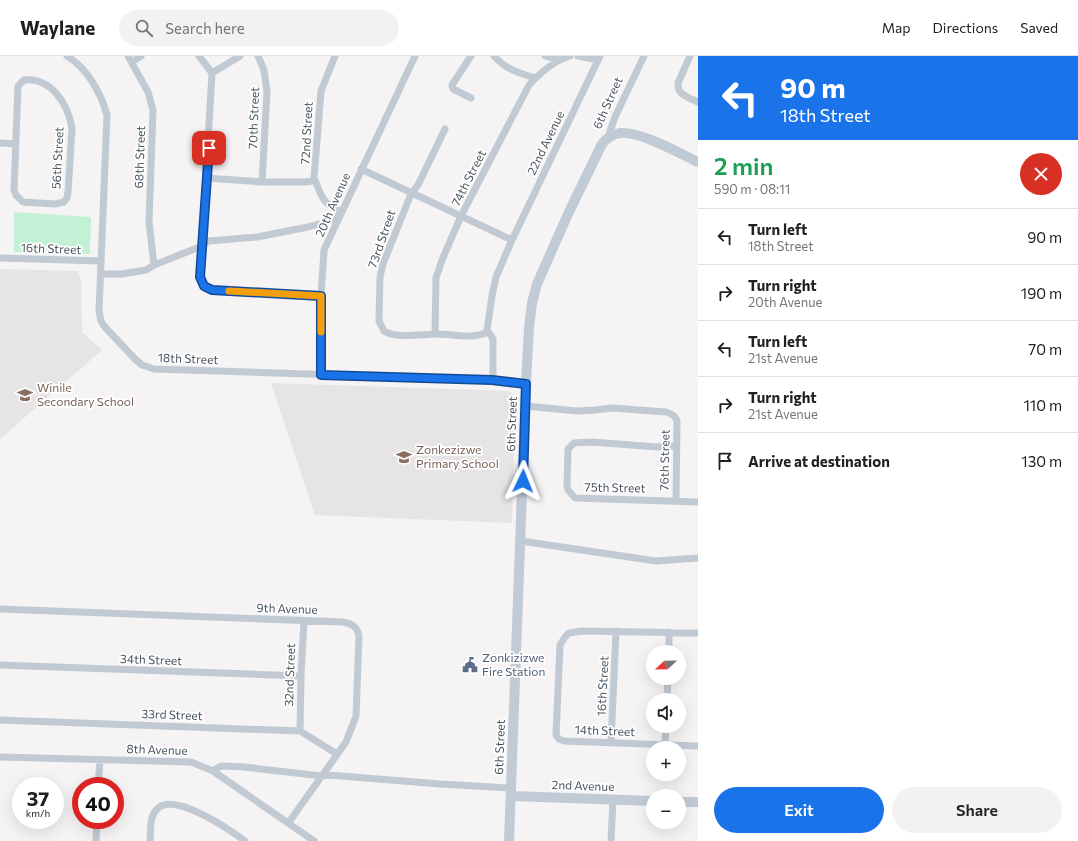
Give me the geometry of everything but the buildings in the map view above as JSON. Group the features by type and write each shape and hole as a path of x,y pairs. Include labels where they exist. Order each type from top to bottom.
{"street":[{"name":"18th Street","path":"67,56 90,78 108,115 99,311 101,321 108,332 142,365 154,368 492,380 526,384"},
{"path":"130,59 141,56"},
{"path":"199,56 212,73 200,277 202,282 207,288 212,290 321,296"},
{"path":"212,73 240,56"},
{"name":"70th Street","path":"258,56 264,70 267,92 262,182"},
{"name":"72nd Street","path":"207,178 262,182 312,181 314,178 320,91 334,56"},
{"name":"20th Avenue","path":"321,375 321,296 324,250 415,56"},
{"path":"471,56 452,85 453,89 471,98"},
{"path":"494,56 503,65 511,70 535,78"},
{"path":"545,56 559,60"},
{"name":"74th Street","path":"435,334 436,278 461,216 529,85 546,69 559,60 570,56"},
{"path":"578,56 599,58"},
{"name":"6th Street","path":"509,841 526,384 529,322 532,303 537,284 568,214 598,151 608,137 615,117 644,56"},
{"path":"690,56 678,83 678,87 679,91 683,95 698,102"},
{"name":"22nd Avenue","path":"488,330 493,288 496,277 512,240 599,58"},
{"name":"68th Street","path":"130,59 148,92 153,110 149,222 154,265"},
{"name":"56th Street","path":"24,80 31,80 45,84 57,94 70,119 72,128 68,192 67,198 64,202 55,204 23,202 16,195 14,190 16,144 18,86 24,80"},
{"name":"73rd Street","path":"445,129 418,185 411,194 383,264 380,277 379,321 381,328 386,332 410,336 435,334 473,336 486,334 488,330"},
{"path":"608,137 618,133 636,134 698,162"},
{"path":"0,143 16,144"},
{"path":"361,169 411,194 512,240"},
{"path":"314,178 324,201 341,213"},
{"path":"101,274 122,274 146,270 154,265 202,246 209,241 257,237 316,226 341,213"},
{"name":"16th Street","path":"0,258 101,262"},
{"path":"488,330 493,339 492,380"},
{"name":"76th Street","path":"526,406 577,411 612,408 666,412 672,414 676,419 676,500"},
{"name":"75th Street","path":"676,446 657,447 578,442 570,445 567,452 568,490 575,498 676,500 698,502"},
{"path":"521,541 656,561 698,558"},
{"name":"9th Avenue","path":"0,609 343,622 355,625 358,629 359,636 356,716 346,742 289,822"},
{"name":"32nd Street","path":"300,731 304,621"},
{"name":"16th Street","path":"611,742 616,631"},
{"name":"14th Street","path":"646,743 564,741 559,739 556,735 560,645 565,637 574,632 616,631 698,633"},
{"path":"669,645 670,632"},
{"name":"34th Street","path":"0,666 301,676"},
{"name":"33rd Street","path":"0,720 300,731 337,754"},
{"name":"14th Street","path":"686,745 698,746"},
{"name":"8th Avenue","path":"0,757 191,762 212,771 289,822 314,841"},
{"path":"99,777 100,760"},
{"path":"212,771 223,766 244,767 322,776 328,775 440,784 512,792"},
{"name":"2nd Avenue","path":"512,792 613,800 646,801"},
{"path":"611,841 613,800"},
{"path":"686,802 698,802"},
{"path":"150,841 153,815 162,805 168,804 180,806 210,819 245,841"},
{"path":"96,841 97,829"}],"shaded area":[{"name":"Winile Secondary School","path":"0,269 78,271 81,281 82,332 102,350 0,439"},
{"name":"Zonkezizwe Primary School","path":"271,383 510,391 515,399 512,523 315,515"}],"green space":[{"path":"14,212 91,217 90,254 14,252"}],"slow traffic":[{"path":"229,291 321,296 321,332"}],"place":[{"name":"Winile Secondary School","path":"25,395"},
{"name":"Zonkezizwe Primary School","path":"404,457"},
{"name":"Zonkizizwe Fire Station","path":"470,665"}],"route":[{"path":"209,148 200,277 204,286 212,290 321,296 321,375 492,380 526,384 523,481"}]}
